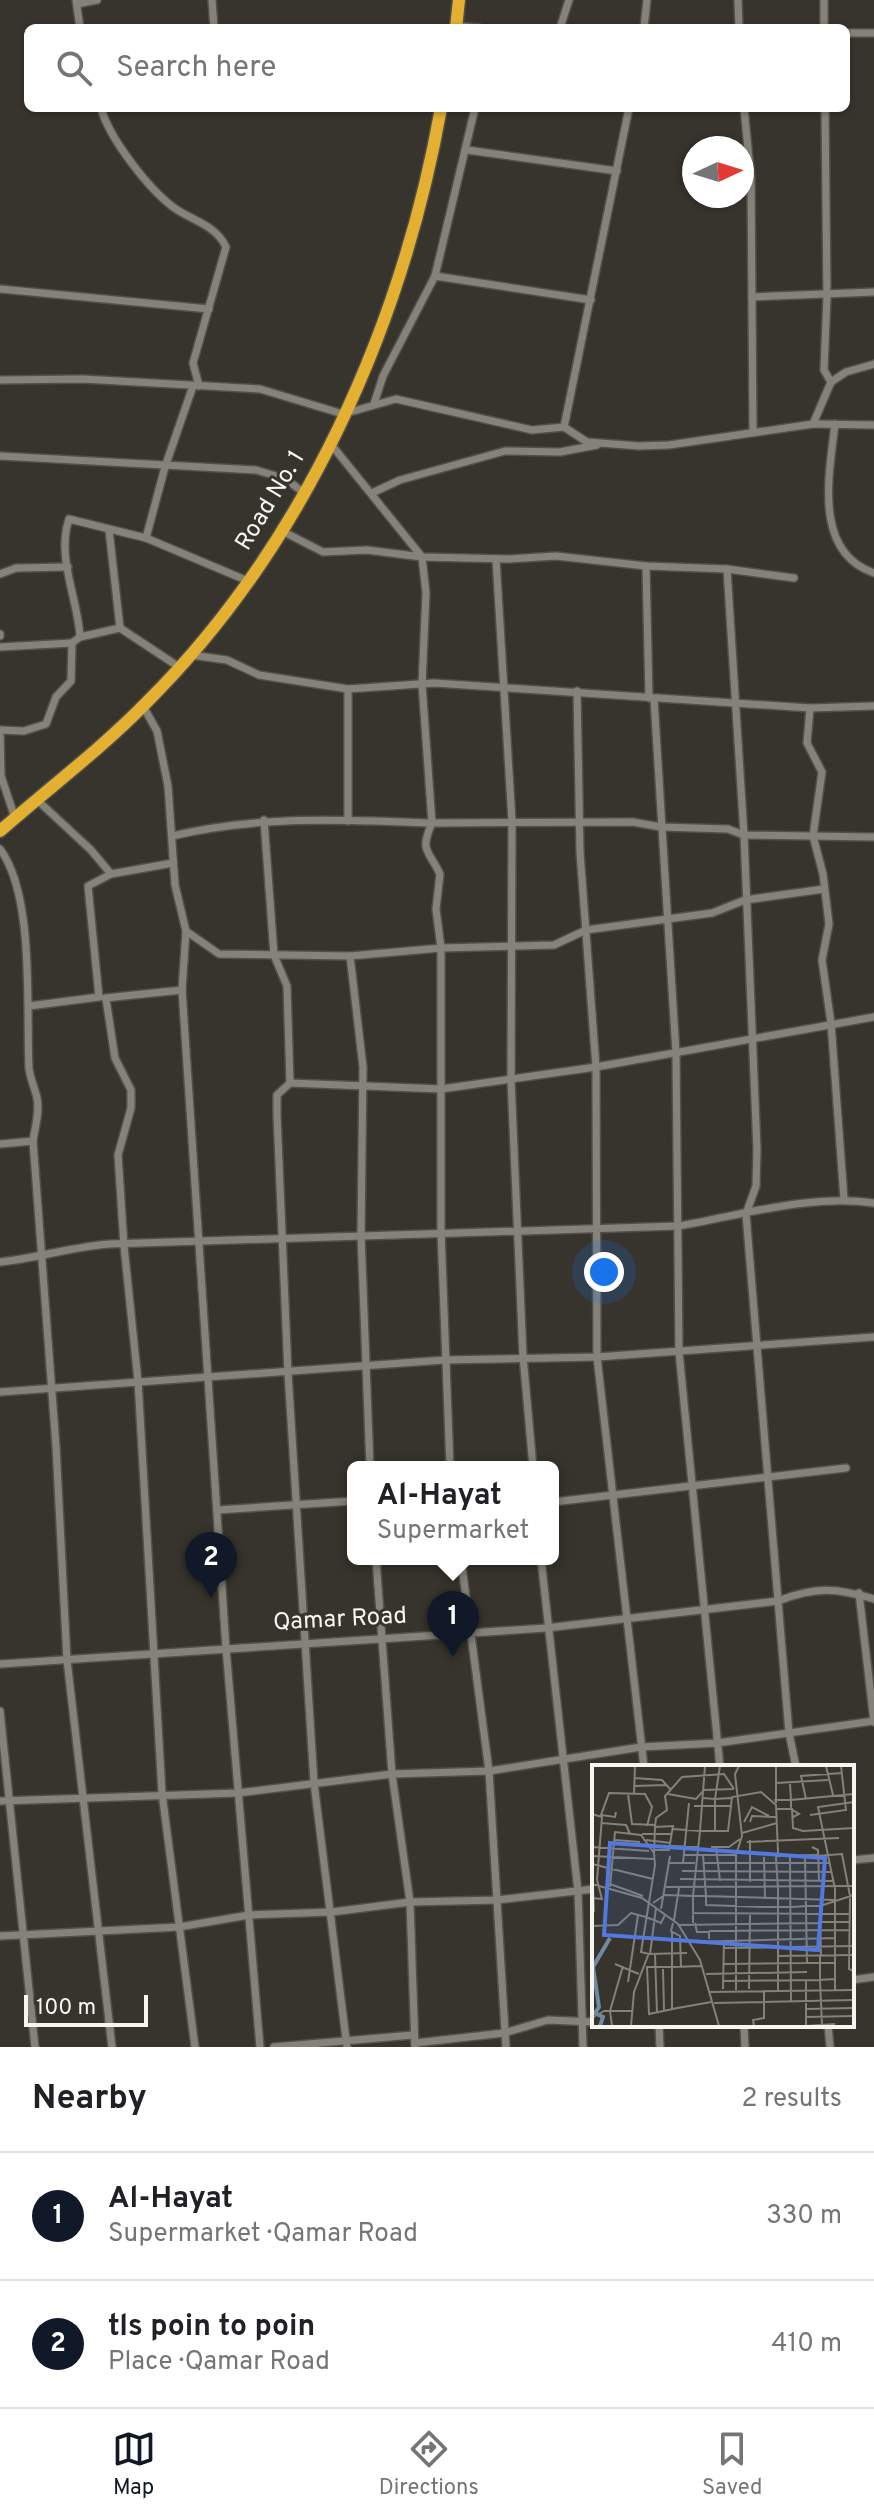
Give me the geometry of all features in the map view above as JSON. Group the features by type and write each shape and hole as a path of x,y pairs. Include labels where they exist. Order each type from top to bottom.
{"highway":[{"path":"456,24 459,0"},
{"name":"Road No. 1","path":"0,831 143,706 179,667 248,581 282,531 343,414 412,240 440,112"}],"street":[{"path":"80,24 77,2 97,0"},
{"path":"212,0 214,24"},
{"path":"561,24 569,0"},
{"path":"644,24 647,0"},
{"path":"738,0 739,24"},
{"path":"824,0 824,24"},
{"path":"850,33 874,33"},
{"path":"102,112 105,124 159,194 176,210 213,229 224,243 225,256 193,363 196,386 165,467 146,538"},
{"path":"374,404 383,376 435,276 474,112"},
{"path":"564,427 628,112"},
{"path":"744,112 751,179 753,430"},
{"path":"825,112 827,296 824,370 831,382"},
{"path":"467,150 617,171"},
{"path":"435,276 591,300"},
{"path":"0,289 209,309"},
{"path":"752,297 874,292"},
{"path":"813,424 831,382 846,372 874,364"},
{"path":"0,380 83,379 260,389 343,414 396,399 532,430 564,427 587,442 669,445 753,430 813,424 874,425"},
{"path":"835,424 828,486 836,542 853,565 874,573"},
{"path":"330,443 422,557 426,593 422,684 432,823 424,839 425,851 440,874 436,909 441,948 441,1232 450,1461"},
{"path":"372,493 400,480 505,451 560,452 611,443"},
{"path":"0,456 256,470 286,479 304,493"},
{"path":"80,637 65,536 69,519 146,538 248,581"},
{"path":"109,530 120,628"},
{"path":"282,531 323,552 367,550 422,557 496,559 556,556 646,566 727,569 794,578"},
{"path":"496,559 512,821 511,1080 523,1356 532,1461"},
{"path":"646,566 676,1053 679,1352 720,1765"},
{"path":"0,574 16,568 68,567"},
{"path":"727,569 744,835 758,1174 746,1214 765,1477 789,1733 796,1765"},
{"path":"0,647 72,643 80,637 120,628 179,667"},
{"path":"15,818 4,794 0,730 24,731 46,724 56,697 71,681 72,643"},
{"path":"189,655 227,660 259,675 348,689 422,684 577,691 810,708 874,706"},
{"path":"348,689 348,821"},
{"path":"577,691 586,930 596,1067 597,1357 644,1765"},
{"path":"143,706 160,742 173,863 186,931 182,990 207,1376 226,1648 260,2047"},
{"path":"810,708 807,743 822,779 813,836 829,924 822,960 831,1023 844,1199"},
{"path":"36,799 91,850 111,874"},
{"path":"172,836 232,822 264,820 633,822 661,827 728,829 744,835 874,837"},
{"path":"264,820 274,955 287,986 290,1083"},
{"path":"0,849 11,865 20,899 29,1006 29,1071 37,1099 33,1141 44,1257 67,1660 112,2047"},
{"path":"173,863 111,874 88,886 87,896 102,998 115,1058 131,1090 131,1108 118,1155 124,1246 138,1381 162,1793 195,2047"},
{"path":"186,931 219,954 350,956 441,948 554,945 586,930 712,913 745,900 824,889"},
{"path":"350,956 362,1043 361,1235 370,1461"},
{"path":"29,1006 182,990"},
{"path":"346,2044 314,1783 288,1373 277,1105 280,1089 290,1083 441,1089 596,1067 874,1017"},
{"path":"0,1144 33,1141"},
{"path":"0,1262 44,1257 70,1247 284,1237 678,1226 746,1214 761,1208 844,1199 874,1203"},
{"path":"0,1392 444,1360 523,1356 597,1357 874,1337"},
{"path":"559,1501 846,1468"},
{"path":"217,1510 347,1502"},
{"path":"377,1565 392,1774 410,1902 414,2042"},
{"path":"462,1565 489,1771 506,2047"},
{"path":"541,1565 546,1628 578,1891 583,2047"},
{"name":"Qamar Road","path":"0,1664 546,1628 778,1601 804,1592 839,1589 872,1598"},
{"path":"0,1801 162,1793 238,1793 392,1774 489,1771 641,1747 717,1743 874,1723 859,1593"},
{"path":"0,1711 35,2047"},
{"path":"854,1860 874,1858"},
{"path":"0,1936 179,1927 249,1915 332,1912 410,1902 497,1900 592,1889"},
{"path":"854,1980 874,1977"},
{"path":"274,2047 414,2042 504,2033 548,2020 592,2022"},
{"path":"659,2027 660,2047"},
{"path":"744,2027 745,2047"},
{"path":"828,2027 830,2047"}],"place":[{"name":"tls poin to poin","path":"211,1598"},
{"name":"Al-Hayat","path":"453,1657"}]}
